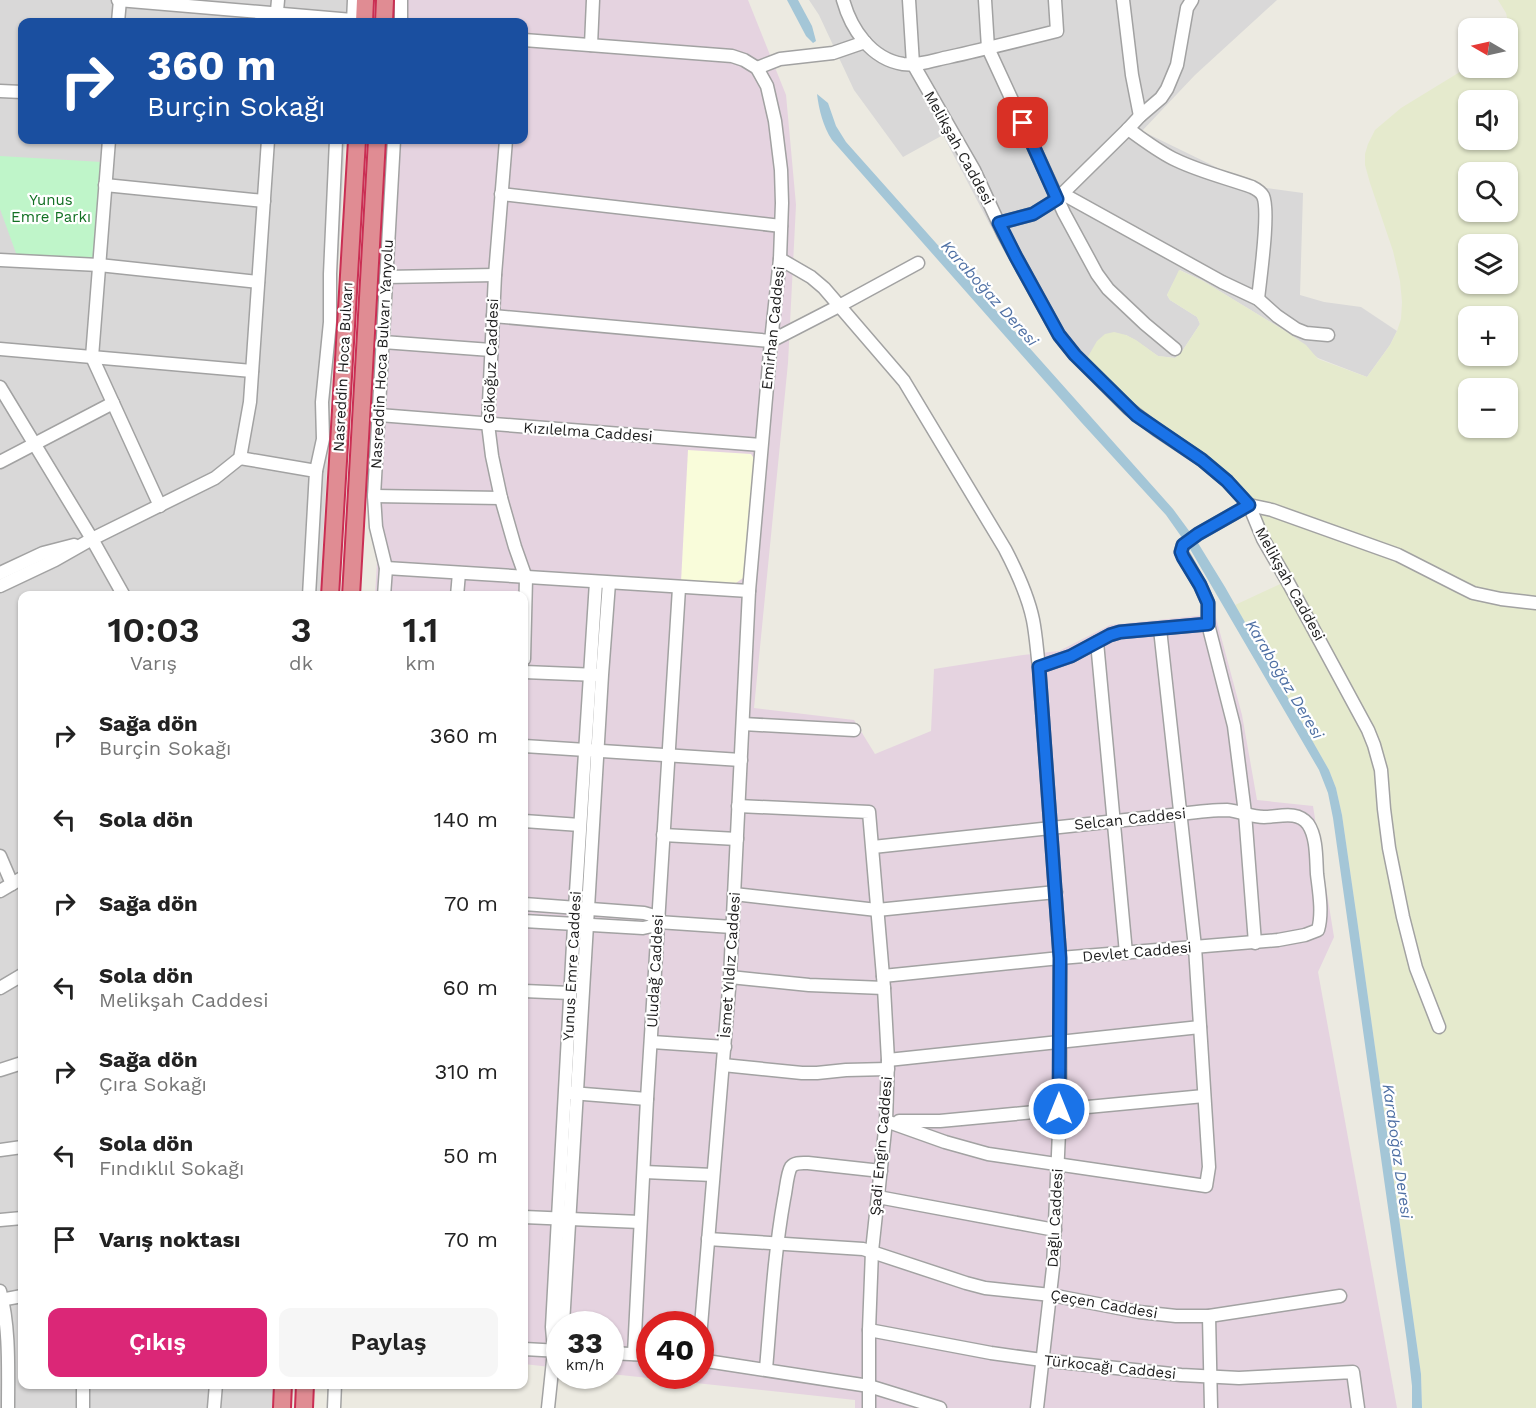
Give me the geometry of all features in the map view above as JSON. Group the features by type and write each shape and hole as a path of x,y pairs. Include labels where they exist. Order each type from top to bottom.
{"highway":[{"path":"359,18 365,0"},
{"path":"384,18 385,0"},
{"name":"Nasreddin Hoca Bulvarı","path":"330,591 357,144"},
{"name":"Nasreddin Hoca Bulvarı","path":"351,591 377,144"},
{"path":"282,1408 284,1389"},
{"path":"304,1408 305,1389"}],"street":[{"path":"118,18 119,0 276,18 278,0"},
{"path":"354,0 357,18"},
{"path":"401,0 401,18"},
{"path":"591,45 593,0"},
{"path":"843,0 849,16 865,42 874,51 904,64 988,48 1057,31 1055,0"},
{"path":"909,0 913,64"},
{"path":"985,0 988,48 1097,274 1108,289 1145,324 1175,348"},
{"path":"1123,0 1132,75 1140,116"},
{"path":"999,223 1033,214 1060,196 1161,98 1172,79 1191,1"},
{"path":"528,40 732,56 758,68 780,59 833,53 865,42"},
{"name":"Melikşah Caddesi","path":"913,64 974,170 1016,257 1059,335 1075,355 1136,415 1202,460 1234,487 1249,505 1263,539 1339,675 1374,745 1382,771 1389,848 1403,916 1416,968 1439,1027"},
{"name":"Emirhan Caddesi","path":"748,591 780,259 782,203 781,170 775,121 767,86 758,68"},
{"path":"0,91 18,92"},
{"path":"1128,129 1152,147 1176,160 1252,187 1263,196 1265,216 1258,299"},
{"path":"109,144 92,357 160,506"},
{"path":"0,586 56,560 214,478 240,458 250,402 268,144"},
{"path":"309,591 316,471 323,439 322,402 330,322 336,144"},
{"name":"Nasreddin Hoca Bulvarı Yanyolu","path":"384,591 386,568 376,527 374,496 394,144"},
{"name":"Gökoğuz Caddesi","path":"506,144 495,275 488,424 501,498 514,547 526,578"},
{"path":"105,185 264,201"},
{"path":"501,194 781,226"},
{"path":"1060,196 1258,299 1276,316 1296,329 1306,333 1328,335"},
{"name":"Dağlı Caddesi","path":"780,259 811,277 824,288 904,381 1000,540 1017,573 1033,620 1039,667 1060,958 1055,1230 1051,1295 1037,1408"},
{"path":"0,260 99,265 258,282"},
{"path":"493,316 771,341 918,262"},
{"path":"386,276 495,275"},
{"path":"383,342 491,350"},
{"path":"0,350 252,371"},
{"path":"0,387 121,591"},
{"path":"0,462 113,403"},
{"name":"Kızılelma Caddesi","path":"379,416 762,445"},
{"path":"240,458 316,471"},
{"path":"374,496 501,498"},
{"path":"1256,943 1245,813 1234,726 1208,624 1208,603 1183,557 1181,552 1183,545 1249,505 1272,510 1398,555 1473,593 1536,603"},
{"path":"0,573 43,553 92,540"},
{"path":"386,568 748,591"},
{"path":"457,591 459,573"},
{"path":"526,578 526,591"},
{"name":"Yunus Emre Caddesi","path":"563,1311 564,1218 571,1093 588,909 591,751 596,675 596,582"},
{"name":"Yunus Emre Caddesi","path":"596,675 609,583"},
{"name":"Uludağ Caddesi","path":"634,1354 647,1099 679,588"},
{"name":"İsmet Yıldız Caddesi","path":"702,1311 730,977 748,591"},
{"path":"1039,667 1071,656 1120,632 1208,624"},
{"path":"886,1121 945,1142 988,1154 1206,1186 1209,1167 1195,947 1160,629"},
{"path":"1097,642 1126,953"},
{"path":"528,672 596,675"},
{"path":"743,724 854,730"},
{"path":"528,746 741,760"},
{"name":"Yunus Emre Caddesi","path":"571,1093 570,993 574,924 580,825 591,751"},
{"name":"Şadi Engin Caddesi","path":"738,806 869,812 884,982 888,1065 886,1121 872,1251 869,1408"},
{"name":"Selcan Caddesi","path":"873,848 1226,810 1265,817 1288,815 1298,817 1308,824 1311,831 1318,878 1320,914 1318,930"},
{"path":"528,821 580,825"},
{"path":"663,835 737,839"},
{"path":"0,856 17,881 0,891"},
{"path":"734,894 877,910 1056,892"},
{"path":"528,904 644,913 651,915 658,922"},
{"path":"528,921 643,928 658,922 732,927"},
{"name":"Devlet Caddesi","path":"730,977 809,985 884,982 1060,958 1256,943 1296,937 1318,930"},
{"path":"0,988 18,977"},
{"path":"528,991 570,993"},
{"path":"723,1065 802,1073 859,1070 1059,1042 1200,1027"},
{"path":"652,1042 725,1047"},
{"path":"0,1070 18,1064"},
{"path":"571,1093 647,1099"},
{"path":"886,1121 940,1121 1204,1096"},
{"path":"0,1150 18,1148"},
{"path":"766,1370 777,1244 789,1171 792,1165 808,1163 881,1171"},
{"path":"644,1172 713,1175"},
{"path":"878,1197 1055,1230"},
{"path":"528,1216 640,1222"},
{"path":"0,1220 18,1218"},
{"name":"Yunus Emre Caddesi","path":"554,1311 564,1218"},
{"name":"Çeçen Caddesi","path":"708,1239 858,1248 986,1288 1051,1295 1139,1312 1185,1317 1209,1316 1340,1296"},
{"path":"8,1408 8,1349 1,1297 18,1296"},
{"path":"1209,1316 1211,1408"},
{"name":"Türkocağı Caddesi","path":"869,1330 991,1353 1210,1377 1268,1377 1353,1372 1358,1408"},
{"path":"528,1349 546,1348"},
{"path":"624,1354 634,1354"},
{"path":"714,1362 869,1386 940,1408"},
{"path":"83,1389 83,1408"},
{"path":"214,1408 216,1389"},
{"path":"334,1408 335,1389"},
{"name":"Yunus Emre Caddesi","path":"548,1408 551,1389"}],"shaded area":[{"path":"0,0 354,0 352,18 18,18 18,144 345,144 320,591 18,591 18,1389 274,1389 272,1408 0,1408"},
{"path":"407,0 748,0 786,95 796,205 788,363 754,708 854,720 875,754 931,731 934,669 1059,651 1110,625 1215,614 1242,715 1257,800 1313,806 1334,937 1318,972 1397,1408 855,1408 855,1400 714,1385 714,1311 636,1311 636,1377 624,1375 624,1311 546,1311 546,1367 528,1364 528,591 375,591 393,290 399,144 528,144 528,18 405,18"},
{"path":"809,0 1277,0 1195,75 1142,131 1226,172 1266,188 1303,193 1300,295 1324,302 1361,307 1397,331 1390,345 1367,377 1318,358 1282,329 1203,281 1180,270 1167,295 1170,300 1197,317 1200,324 1181,353 1175,358 1158,356 1126,335 1086,360 1051,331 990,225 943,135 903,157 854,90 819,15"},
{"path":"1498,0 1536,0 1536,1408 1422,1408 1421,1374 1342,815 1336,788 1329,770 1235,605 1291,579 1246,491 1203,455 1132,406 1086,360 1097,341 1105,334 1114,332 1136,340 1158,356 1175,358 1181,353 1200,324 1197,317 1170,300 1167,295 1179,270 1203,281 1282,329 1306,345 1318,359 1367,377 1397,331 1401,319 1402,302 1393,251 1365,165 1368,144 1375,130 1401,108 1458,73 1458,78 1518,78 1518,18 1507,18"},
{"path":"688,450 751,454 755,460 745,574 736,583 681,582"}],"green space":[{"name":"Yunus Emre Parkı","path":"0,156 102,162 95,261 17,256 0,209"}],"water":[{"path":"787,0 798,0 812,26 816,41 813,43 806,36"},
{"path":"817,94 828,103 836,126 846,142 1173,509 1198,543 1225,587 1329,770 1342,815 1421,1374 1422,1408 1412,1408 1407,1342 1333,818 1328,793 1319,770 1190,549 1166,515 832,140 822,118"}],"route":[{"path":"1023,123 1057,199 1033,214 999,223 1059,335 1075,355 1128,408 1212,468 1240,493 1249,505 1183,545 1181,552 1183,557 1208,603 1208,624 1120,632 1058,662 1039,667 1060,958 1059,1109"}],"water label":[{"name":"Karaboğaz Deresi","path":"990,293"},
{"name":"Karaboğaz Deresi","path":"1285,679"},
{"name":"Karaboğaz Deresi","path":"1398,1151"}]}
